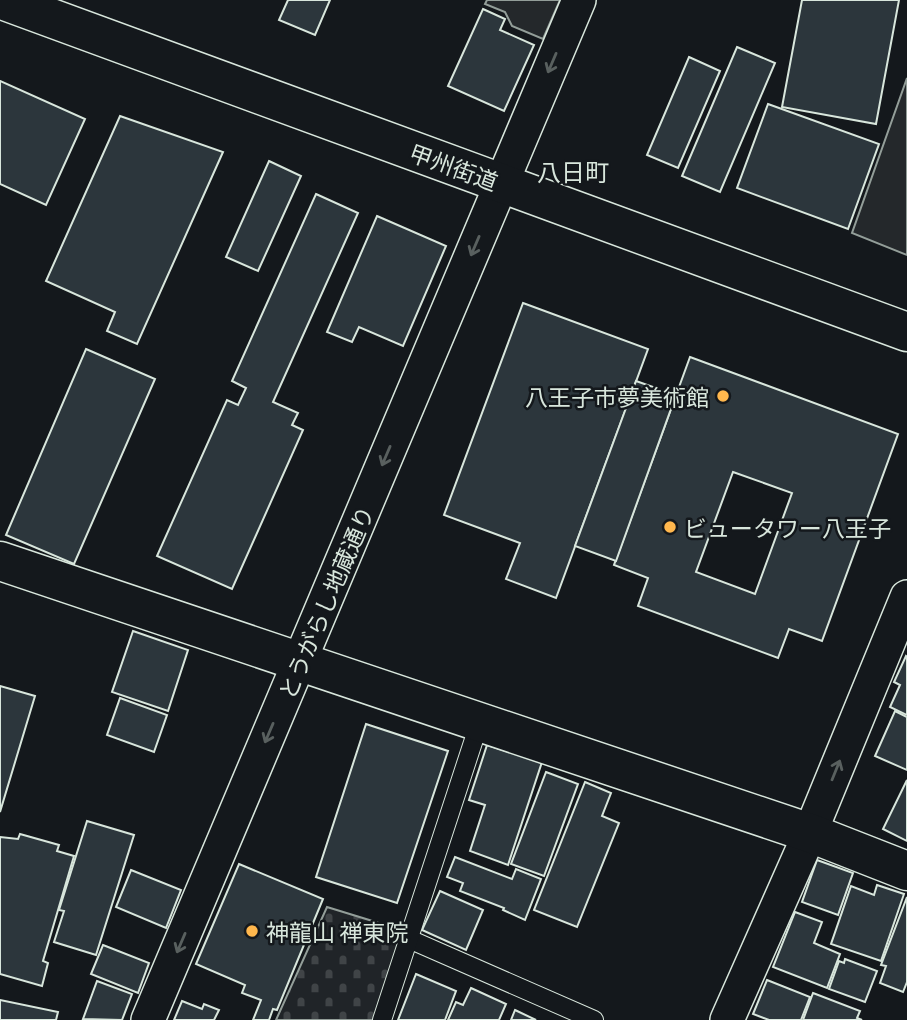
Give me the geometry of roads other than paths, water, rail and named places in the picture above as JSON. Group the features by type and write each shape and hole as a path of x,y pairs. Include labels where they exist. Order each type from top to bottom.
{"main road":[{"name":"甲州街道","path":"2,0 907,332"},
{"path":"0,561 480,721 810,834 907,871"}],"street":[{"name":"とうがらし地蔵通り","path":"148,1020 579,0"},
{"path":"727,1020 904,613"}],"lane":[{"path":"382,1020 480,721"},
{"path":"409,939 594,1020"}],"place":[{"name":"八王子市夢美術館","path":"723,396"},
{"name":"ビュータワー八王子","path":"670,527"},
{"name":"神龍山 禅東院","path":"252,931"}],"district":[{"name":"八日町","path":"573,170"}]}
